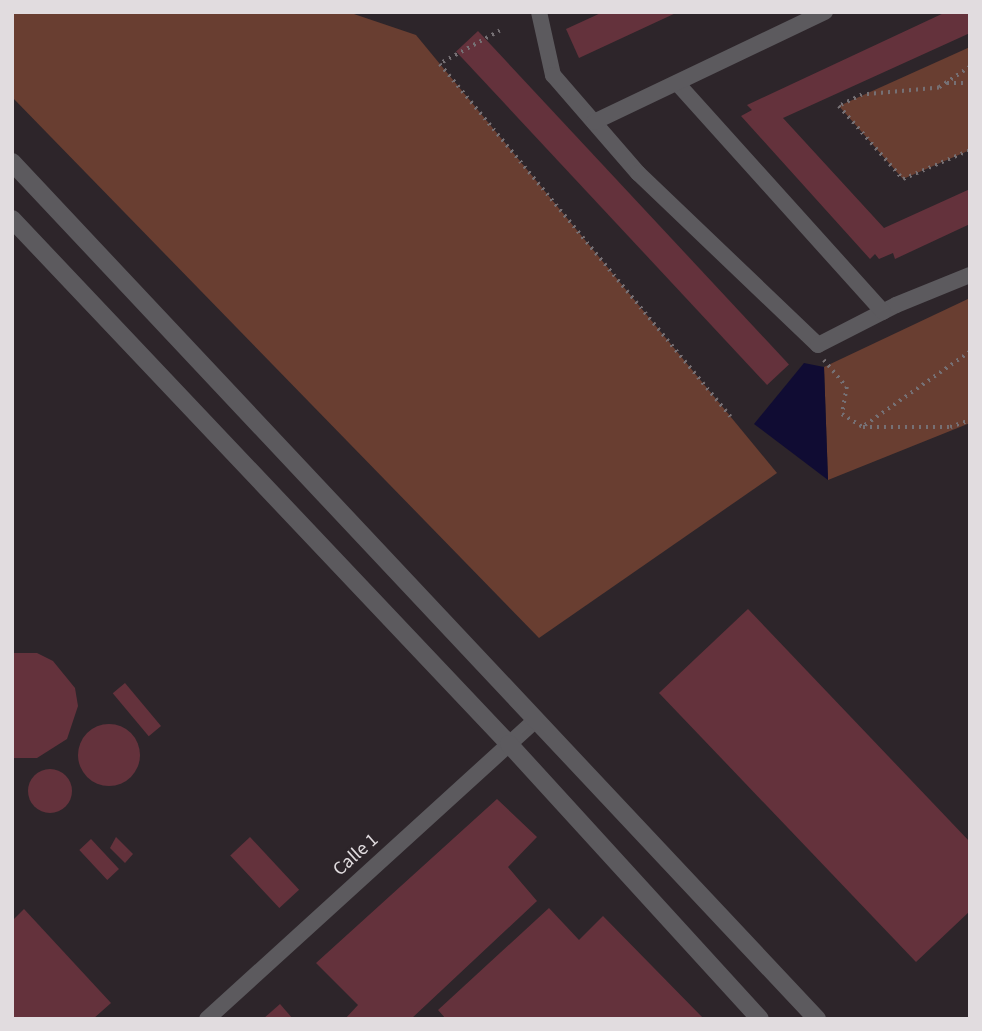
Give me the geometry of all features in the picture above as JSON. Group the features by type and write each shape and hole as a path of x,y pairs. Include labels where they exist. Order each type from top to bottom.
{"street":[{"path":"539,12 553,75 638,173 818,345 883,312 970,275"},
{"path":"594,122 825,12"},
{"path":"677,83 883,312"},
{"path":"12,162 534,721 817,1019"},
{"path":"12,219 509,744 760,1019"},
{"name":"Calle 1","path":"207,1019 534,721"}],"path":[{"path":"500,31 440,64 731,417"},
{"path":"970,67 939,88 862,95 839,106 903,179 970,150"},
{"path":"947,83 970,83"},
{"path":"863,427 970,352"},
{"path":"820,355 848,387 842,414 863,427 950,427 970,420"}],"shaded area":[{"path":"12,12 348,12 416,35 777,473 539,638 12,97"},
{"path":"970,47 970,150 903,179 839,106"},
{"path":"970,298 970,423 828,480 824,367"},
{"path":"804,363 824,367 828,480 754,424"}],"building":[{"path":"603,12 678,12 579,58 566,29"},
{"path":"946,12 970,12 970,33 783,118 884,228 970,189 970,224 895,259 893,253 879,259 875,254 870,259 741,116 752,110 747,105"},
{"path":"478,31 789,364 767,385 456,51"},
{"path":"748,609 970,842 970,911 916,962 659,693"},
{"path":"12,653 37,653 53,661 75,688 78,706 67,739 37,758 12,758"},
{"path":"125,683 161,726 149,736 113,693"},
{"path":"103,724 115,724 131,733 138,743 138,767 131,777 115,786 103,786 92,781 83,772 78,761 78,749 83,738 92,729"},
{"path":"50,769 65,776 72,791 65,806 50,813 35,806 28,791 35,776"},
{"path":"497,799 537,837 508,867 537,901 411,1019 345,1019 358,1005 316,963"},
{"path":"116,837 133,854 125,863 110,848"},
{"path":"250,837 299,890 279,908 230,855"},
{"path":"91,839 119,869 107,880 79,850"},
{"path":"549,908 579,940 603,916 704,1019 446,1019 438,1010"},
{"path":"24,909 111,1003 93,1019 12,1019 12,921"},
{"path":"280,1004 293,1019 263,1019"}]}
